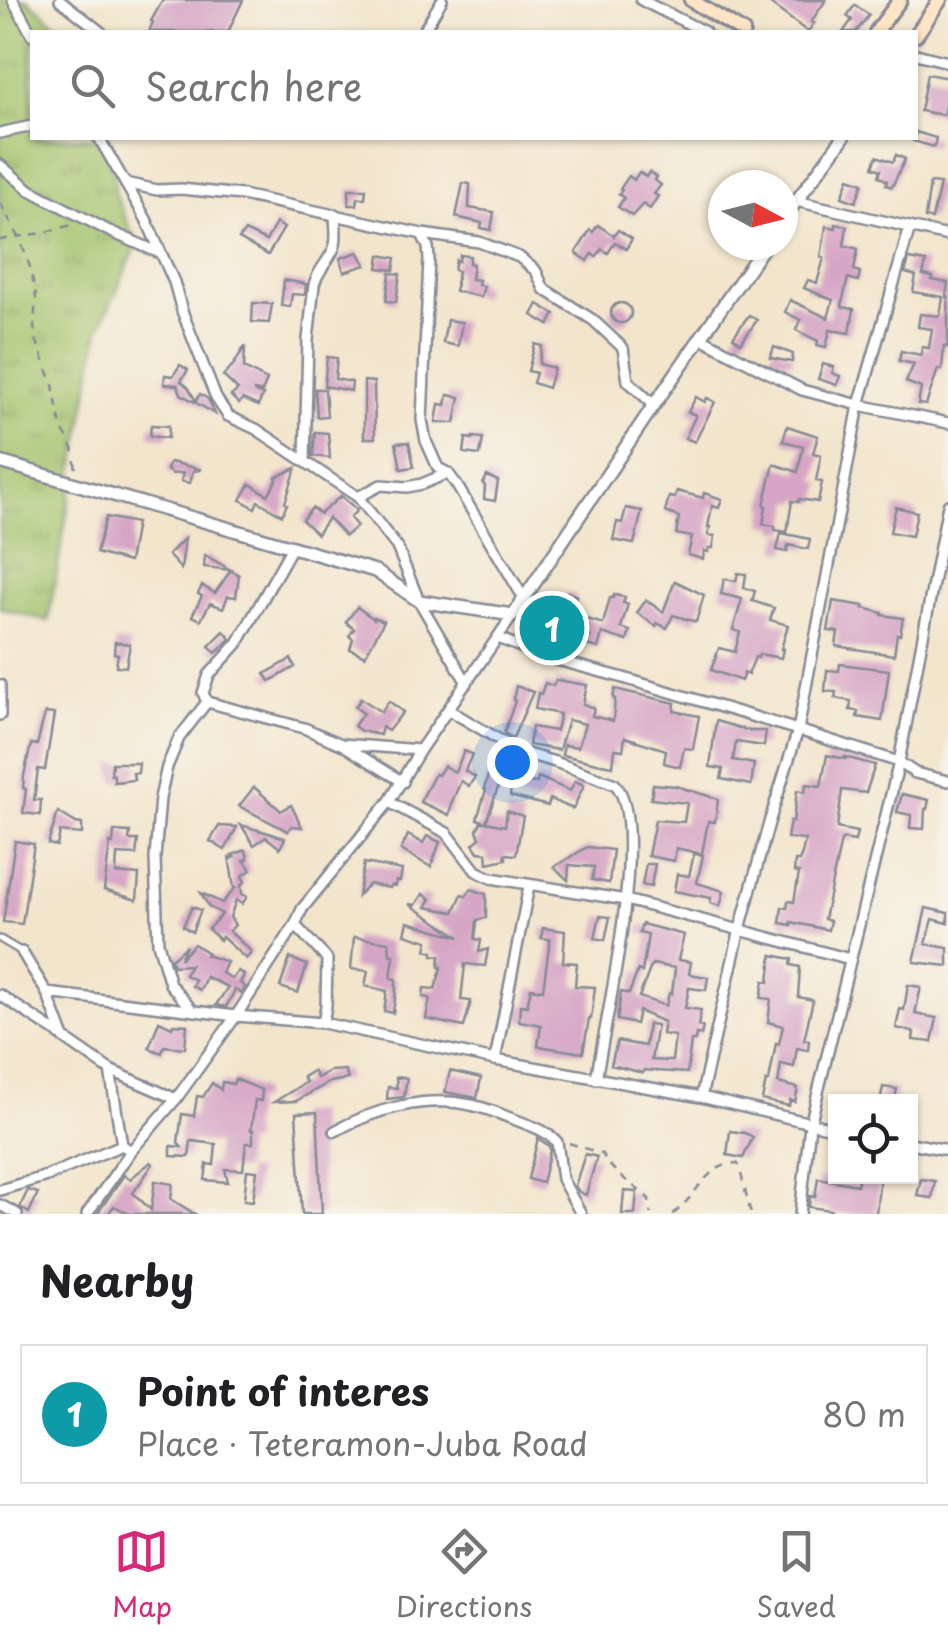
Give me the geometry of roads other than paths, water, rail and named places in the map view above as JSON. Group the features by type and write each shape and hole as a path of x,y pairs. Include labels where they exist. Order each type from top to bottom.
{"main road":[{"path":"691,0 740,30"},
{"path":"878,30 900,0"},
{"path":"918,32 940,0"}],"street":[{"path":"13,0 30,31"},
{"path":"60,0 99,30"},
{"path":"424,30 442,0"},
{"path":"641,0 701,30"},
{"path":"918,54 948,62"},
{"path":"0,133 30,126"},
{"path":"100,140 146,219 223,410 358,497 397,547 420,602 467,682"},
{"path":"798,197 841,140"},
{"path":"0,165 30,190 160,254"},
{"path":"125,183 157,190 182,188 242,196 422,234 479,242 518,257 536,271 544,289 593,320 623,348 628,381 654,405"},
{"path":"798,200 948,236"},
{"path":"304,461 314,284 336,241 335,214"},
{"path":"701,1097 740,929 798,730 859,405 910,227"},
{"path":"422,234 429,260 422,420 426,440 438,468 448,472 524,597"},
{"path":"88,1214 126,1148 176,1100 236,1016 302,908 390,802 420,750 755,260"},
{"path":"701,338 802,390 948,423"},
{"path":"0,462 375,571 420,602 513,615"},
{"path":"358,497 381,485 422,484 448,472"},
{"path":"800,1214 810,1124 899,762 948,505"},
{"path":"207,702 203,693 209,674 238,643 292,547"},
{"path":"498,638 546,658 620,676 798,730 899,762 915,773 948,781"},
{"path":"0,685 0,715"},
{"path":"207,702 304,728 340,744 402,782"},
{"path":"192,1010 170,984 158,942 155,858 167,768 179,738 207,702"},
{"path":"449,710 520,752 615,784 620,790 628,832 626,900 596,1079"},
{"path":"340,744 420,750"},
{"path":"390,802 447,833 476,872 491,878 626,900 850,959"},
{"path":"495,1060 529,886"},
{"path":"295,925 328,959 322,1022"},
{"path":"22,952 48,993 64,1038"},
{"path":"48,993 236,1016 322,1022 495,1060 701,1097 828,1127"},
{"path":"0,995 110,1070 176,1100"},
{"path":"110,1070 126,1148"},
{"path":"335,1131 360,1117 434,1102 470,1104 488,1110 537,1128 557,1142 562,1179 581,1214"},
{"path":"918,1144 948,1150"},
{"path":"0,1190 126,1148"},
{"path":"0,1205 17,1214"}],"lane":[{"path":"0,940 22,952"}],"place":[{"name":"Point of interes","path":"552,628"}]}
